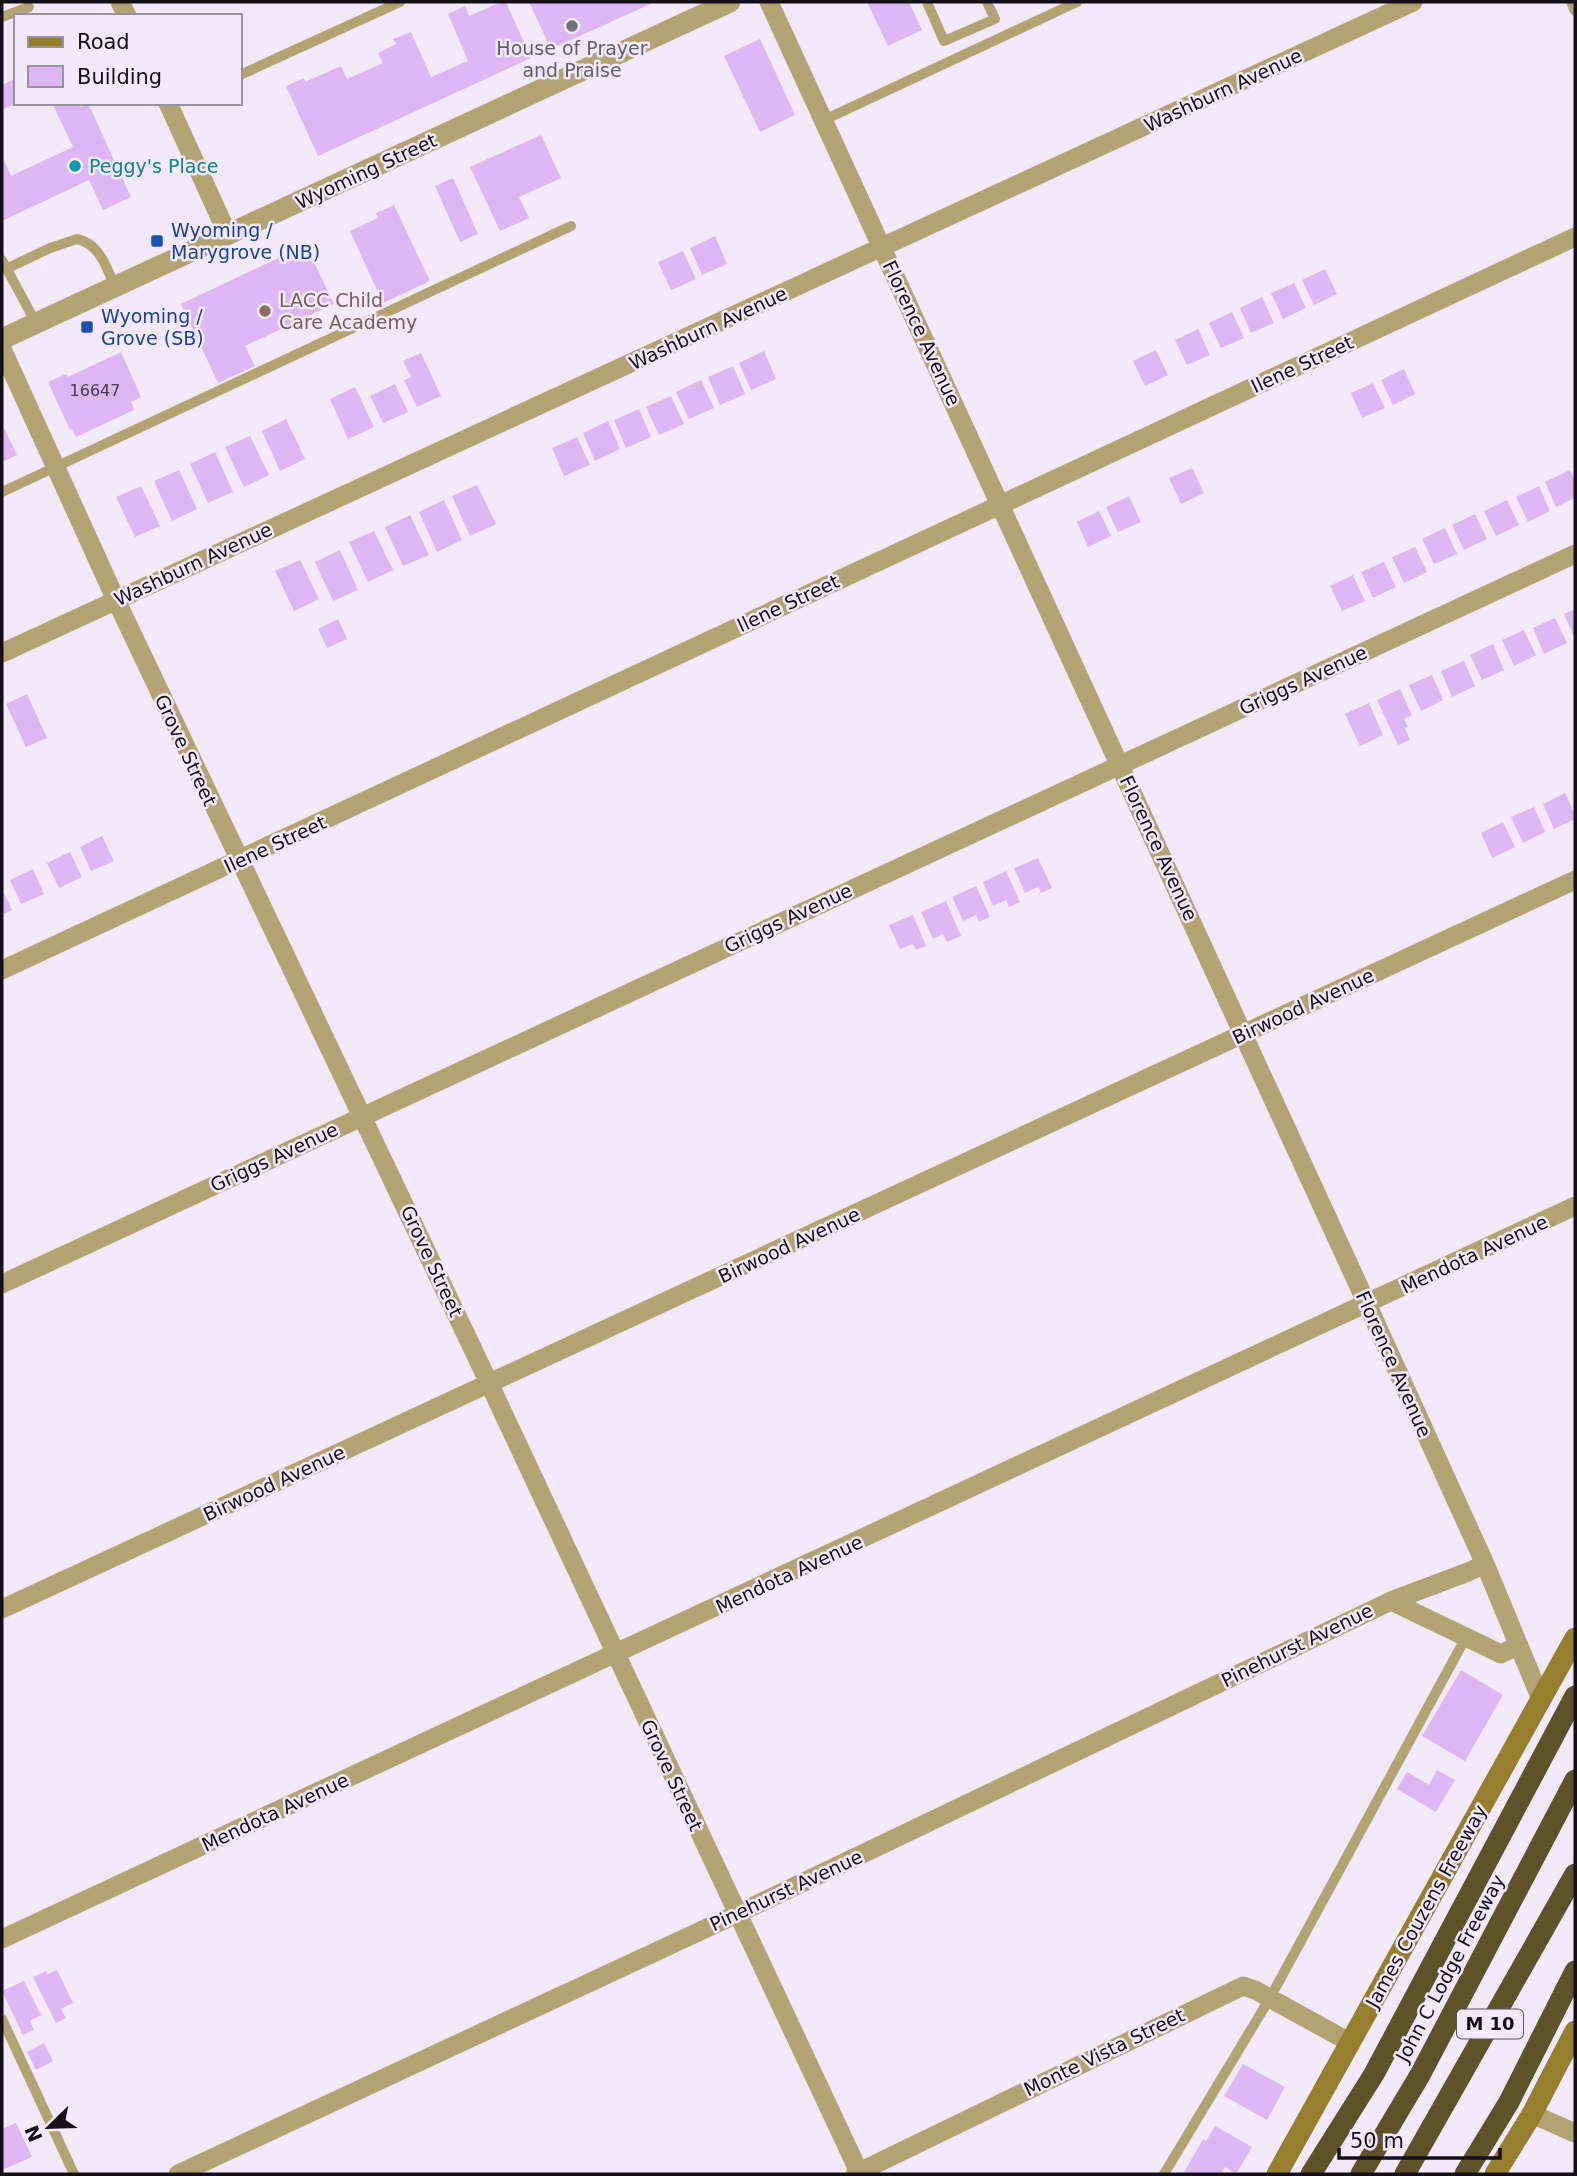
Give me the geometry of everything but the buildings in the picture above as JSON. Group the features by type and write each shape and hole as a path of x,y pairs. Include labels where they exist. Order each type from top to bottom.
{"highway":[{"path":"1311,2174 1374,2074 1575,1696"},
{"name":"John C Lodge Freeway","path":"1361,2174 1420,2075 1575,1780"},
{"name":"M 10","path":"1405,2174 1575,1874"},
{"path":"1465,2174 1509,2102 1575,1971"}],"main road":[{"name":"James Couzens Freeway","path":"1277,2174 1575,1638"},
{"path":"1495,2174 1532,2114 1575,2031"}],"street":[{"name":"Wyoming Street","path":"2,339 730,2"},
{"name":"Florence Avenue","path":"769,2 1367,1304 1485,1564 1541,1699"},
{"name":"Washburn Avenue","path":"2,653 1413,2"},
{"path":"170,105 228,235"},
{"name":"Ilene Street","path":"2,971 1575,237"},
{"name":"Grove Street","path":"2,349 116,600 489,1383 858,2174"},
{"name":"Griggs Avenue","path":"2,1284 1575,554"},
{"name":"Birwood Avenue","path":"2,1609 1575,880"},
{"name":"Mendota Avenue","path":"2,1939 1575,1206"},
{"name":"Pinehurst Avenue","path":"178,2174 737,1913 1391,1601 1485,1564"},
{"name":"Pinehurst Avenue","path":"1391,1601 1501,1654 1519,1645"},
{"name":"Monte Vista Street","path":"858,2174 1242,1986 1270,1998 1351,2043"},
{"path":"1532,2114 1575,2133"}],"lane":[{"path":"242,74 400,2"},
{"path":"927,2 944,41 995,19 987,2"},
{"path":"824,120 1077,2"},
{"path":"1571,2 1575,11"},
{"path":"2,17 29,7"},
{"path":"2,492 571,226"},
{"path":"36,323 4,265 77,239 93,246 115,287"},
{"path":"1164,2174 1270,1998 1466,1637"},
{"path":"2,2019 74,2174"}],"place":[{"name":"House of Prayer and Praise","path":"572,26"},
{"name":"Peggy's Place","path":"75,166"},
{"name":"Wyoming / Marygrove (NB)","path":"157,241"},
{"name":"LACC Child Care Academy","path":"265,311"},
{"name":"Wyoming / Grove (SB)","path":"87,327"}]}
